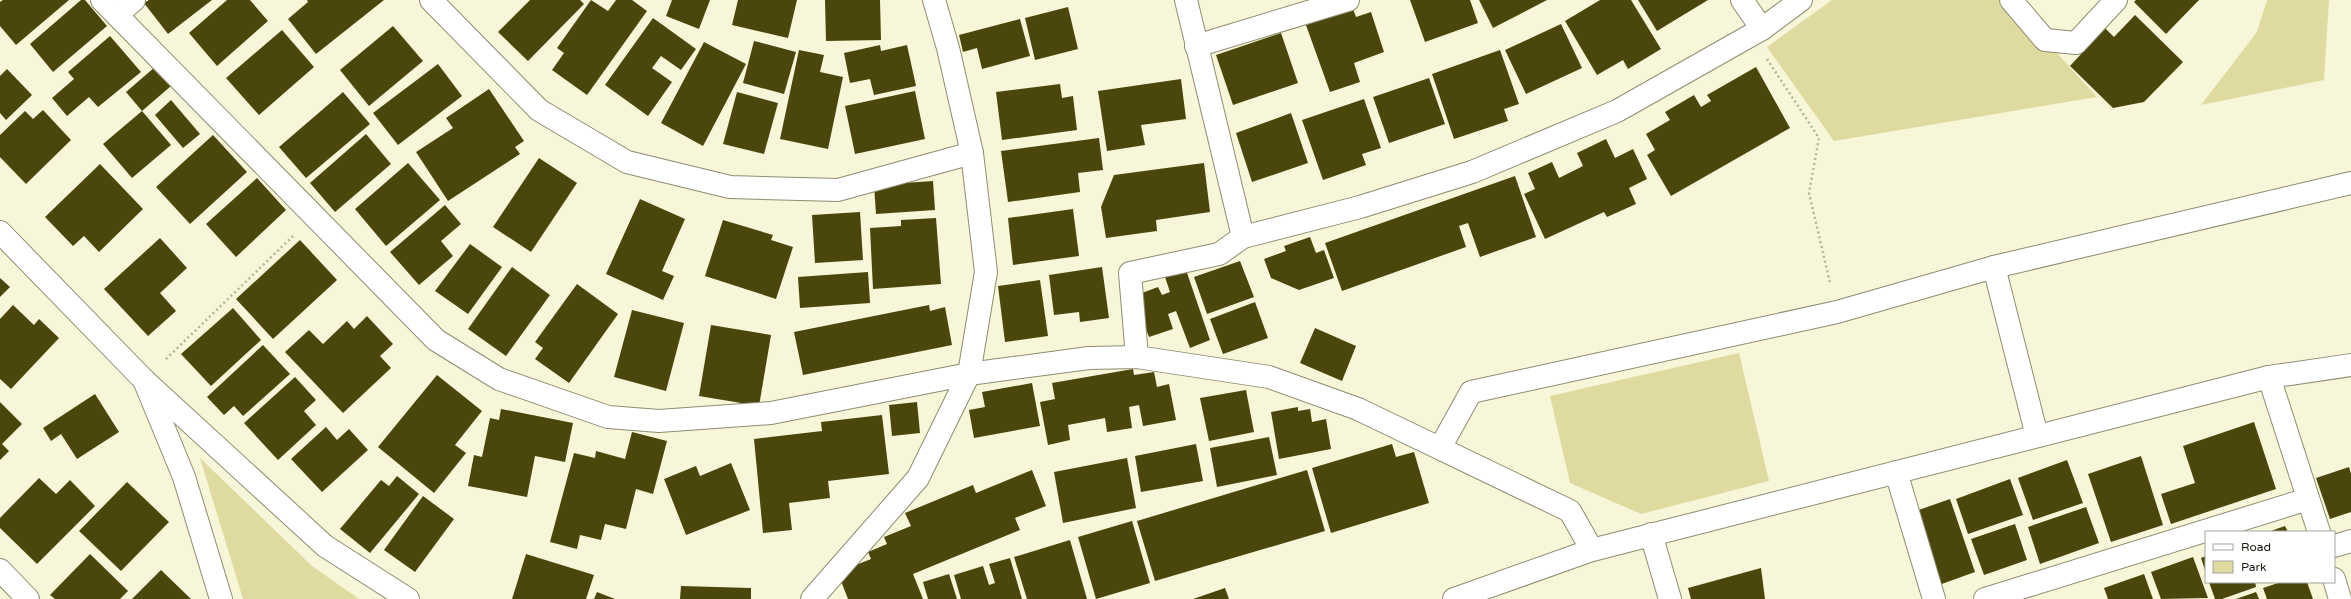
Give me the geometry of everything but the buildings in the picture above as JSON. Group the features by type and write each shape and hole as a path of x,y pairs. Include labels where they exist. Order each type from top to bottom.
{"street":[{"path":"102,0 313,217 436,340 499,378 608,417 659,421 771,412 969,374 1089,358 1137,357 1269,376 1358,408 1570,511 1592,550"},
{"path":"117,15 134,0"},
{"path":"431,0 539,110 627,162 730,187 838,190 972,154"},
{"path":"812,599 918,478 969,374 986,272 972,154 948,48 934,0"},
{"path":"1186,0 1243,237"},
{"path":"1196,46 1348,0"},
{"path":"1742,0 1762,29"},
{"path":"1137,357 1130,273 1218,254 1243,237 1360,206 1472,172 1617,111 1762,29 1801,0"},
{"path":"2011,0 2045,40 2076,43 2116,0"},
{"path":"1440,448 1471,392 1837,312 1994,267 2351,183"},
{"path":"0,232 144,380 325,546 408,599"},
{"path":"1994,267 2037,436"},
{"path":"1454,599 1592,550 1651,534 2269,377 2351,365"},
{"path":"2269,377 2319,531"},
{"path":"144,380 184,477 221,599"},
{"path":"1896,472 1934,599"},
{"path":"1985,599 2308,499"},
{"path":"1651,534 1670,599"},
{"path":"2335,546 2351,541"},
{"path":"0,570 28,599"},
{"path":"2335,583 2340,599"}],"path":[{"path":"1765,55 1819,138 1809,193 1837,312"},
{"path":"144,380 313,217"}],"green space":[{"path":"1832,0 1999,0 2042,48 2055,51 2097,97 1834,141 1767,47"},
{"path":"2267,0 2329,0 2324,80 2201,105 2257,32"},
{"path":"1739,353 1769,481 1641,514 1570,483 1550,396"},
{"path":"200,458 312,566 359,599 243,599"}]}
